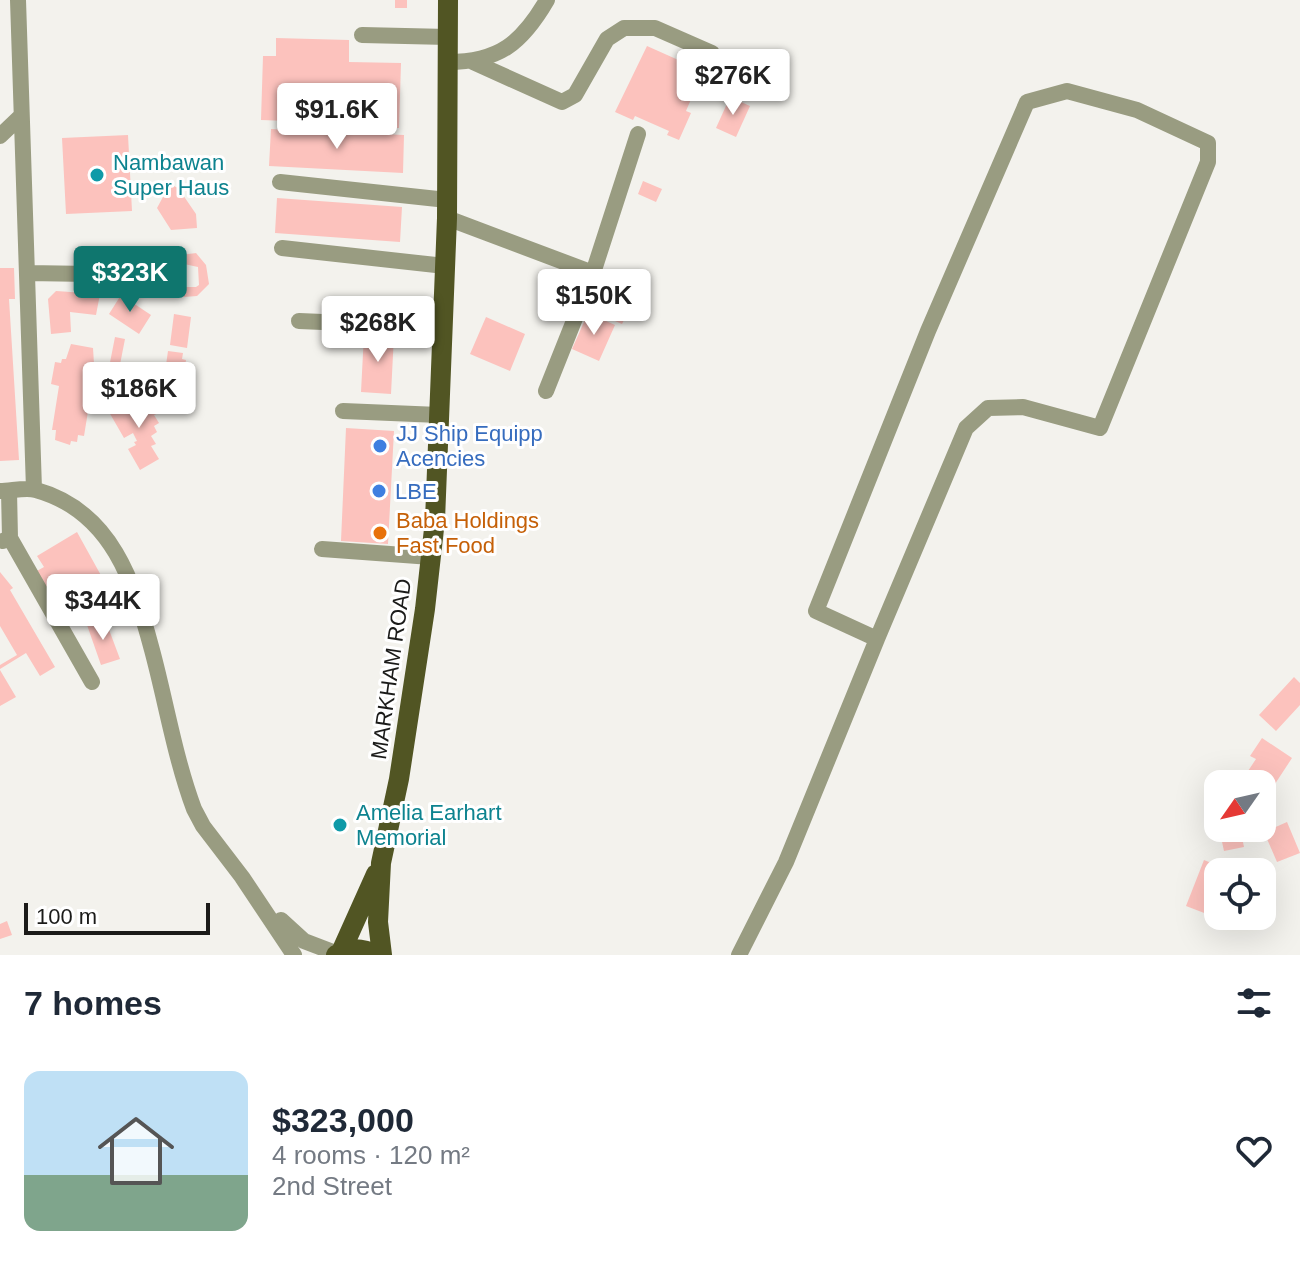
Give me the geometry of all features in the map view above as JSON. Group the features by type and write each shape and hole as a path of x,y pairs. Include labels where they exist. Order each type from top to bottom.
{"main road":[{"name":"MARKHAM ROAD","path":"380,955 381,863 399,779 431,557 447,209 448,0"},
{"name":"MARKHAM ROAD","path":"338,953 381,863"},
{"path":"338,953 363,949 380,955"}],"street":[{"path":"18,0 34,489"},
{"path":"448,62 491,58 535,21 547,0"},
{"path":"473,62 562,102 575,95 607,39 624,28 655,28 712,53"},
{"path":"362,35 448,37"},
{"path":"739,955 786,862 966,428 988,408 1023,407 1100,428 1208,162 1208,143 1137,110 1067,91 1027,102 928,331 816,611 877,639"},
{"path":"0,136 21,116"},
{"path":"546,391 593,273 638,134"},
{"path":"280,182 447,209 593,273"},
{"path":"282,248 445,266"},
{"path":"27,273 155,275"},
{"path":"299,321 442,327"},
{"path":"343,411 439,415"},
{"path":"92,682 5,540 5,491 34,489 82,512 94,522 124,565 142,614 194,809 294,955"},
{"path":"322,549 431,557"},
{"path":"242,877 298,937 338,953"}],"building":[{"path":"395,0 407,0 407,8 395,8"},
{"path":"276,38 349,40 349,62 401,63 399,128 261,120 263,56 276,56"},
{"path":"647,46 703,71 686,111 691,113 679,140 667,135 669,131 635,116 633,120 615,112"},
{"path":"730,97 750,106 736,137 716,128"},
{"path":"271,129 404,135 403,173 269,166"},
{"name":"Nambawan Super Haus","path":"128,135 132,211 66,214 62,138"},
{"path":"643,181 662,189 656,202 638,194"},
{"path":"170,184 184,191 183,195 196,214 197,228 171,230 157,208"},
{"path":"277,198 402,207 400,242 275,233"},
{"path":"196,253 206,265 209,284 197,296 184,297 172,285 171,266 181,255","holes":["184,264 198,267 199,285 184,287 181,267"]},
{"path":"0,268 14,268 15,299 9,299 19,460 0,461"},
{"path":"56,291 100,294 96,315 70,312 71,332 51,334 48,299"},
{"path":"121,295 151,315 139,334 109,314"},
{"path":"607,300 629,310 622,324 601,315"},
{"path":"588,313 615,325 599,361 572,349"},
{"path":"174,314 191,317 187,348 170,345"},
{"path":"486,317 525,334 510,371 470,354"},
{"path":"364,334 394,335 391,394 361,392"},
{"path":"115,337 125,339 114,395 104,393"},
{"path":"71,344 93,348 94,364 104,369 99,394 91,393 84,436 78,435 77,442 71,441 70,445 55,440 56,430 52,430 59,386 51,384 55,362 61,363 62,359 66,359"},
{"path":"168,351 183,353 182,359 186,360 182,389 163,386"},
{"path":"146,376 153,379 157,386 154,394 144,397 137,391 138,381"},
{"path":"172,388 179,390 182,398 175,403 169,402 165,394"},
{"path":"153,398 161,412 154,415 159,423 154,426 157,432 151,436 156,444 151,446 159,459 140,470 128,449 136,445 133,433 124,438 109,412 125,402 134,417 132,410"},
{"path":"346,428 394,431 388,544 341,541"},
{"path":"77,532 103,579 99,581 104,589 100,591 108,610 94,619 88,609 72,616 63,602 56,606 35,572 44,567 37,556"},
{"path":"0,572 13,588 10,590 55,667 40,676 26,653 0,669 0,665 17,655 0,626"},
{"path":"105,619 120,659 101,665 87,625"},
{"path":"0,670 16,697 0,706"},
{"path":"1294,677 1300,683 1300,705 1276,731 1259,715"},
{"path":"1262,738 1292,758 1276,782 1276,770 1249,770 1256,759 1250,756"},
{"path":"1287,822 1300,853 1277,862 1268,842 1276,842 1276,827"},
{"path":"1222,842 1243,842 1244,847 1224,851"},
{"path":"1204,860 1204,913 1186,906"},
{"path":"7,921 12,935 0,939 0,924"}],"place":[{"name":"Nambawan Super Haus","path":"97,175"},
{"name":"JJ Ship Equipp Acencies","path":"380,446"},
{"name":"LBE","path":"379,491"},
{"name":"Baba Holdings Fast Food","path":"380,533"},
{"name":"Amelia Earhart Memorial","path":"340,825"}]}
